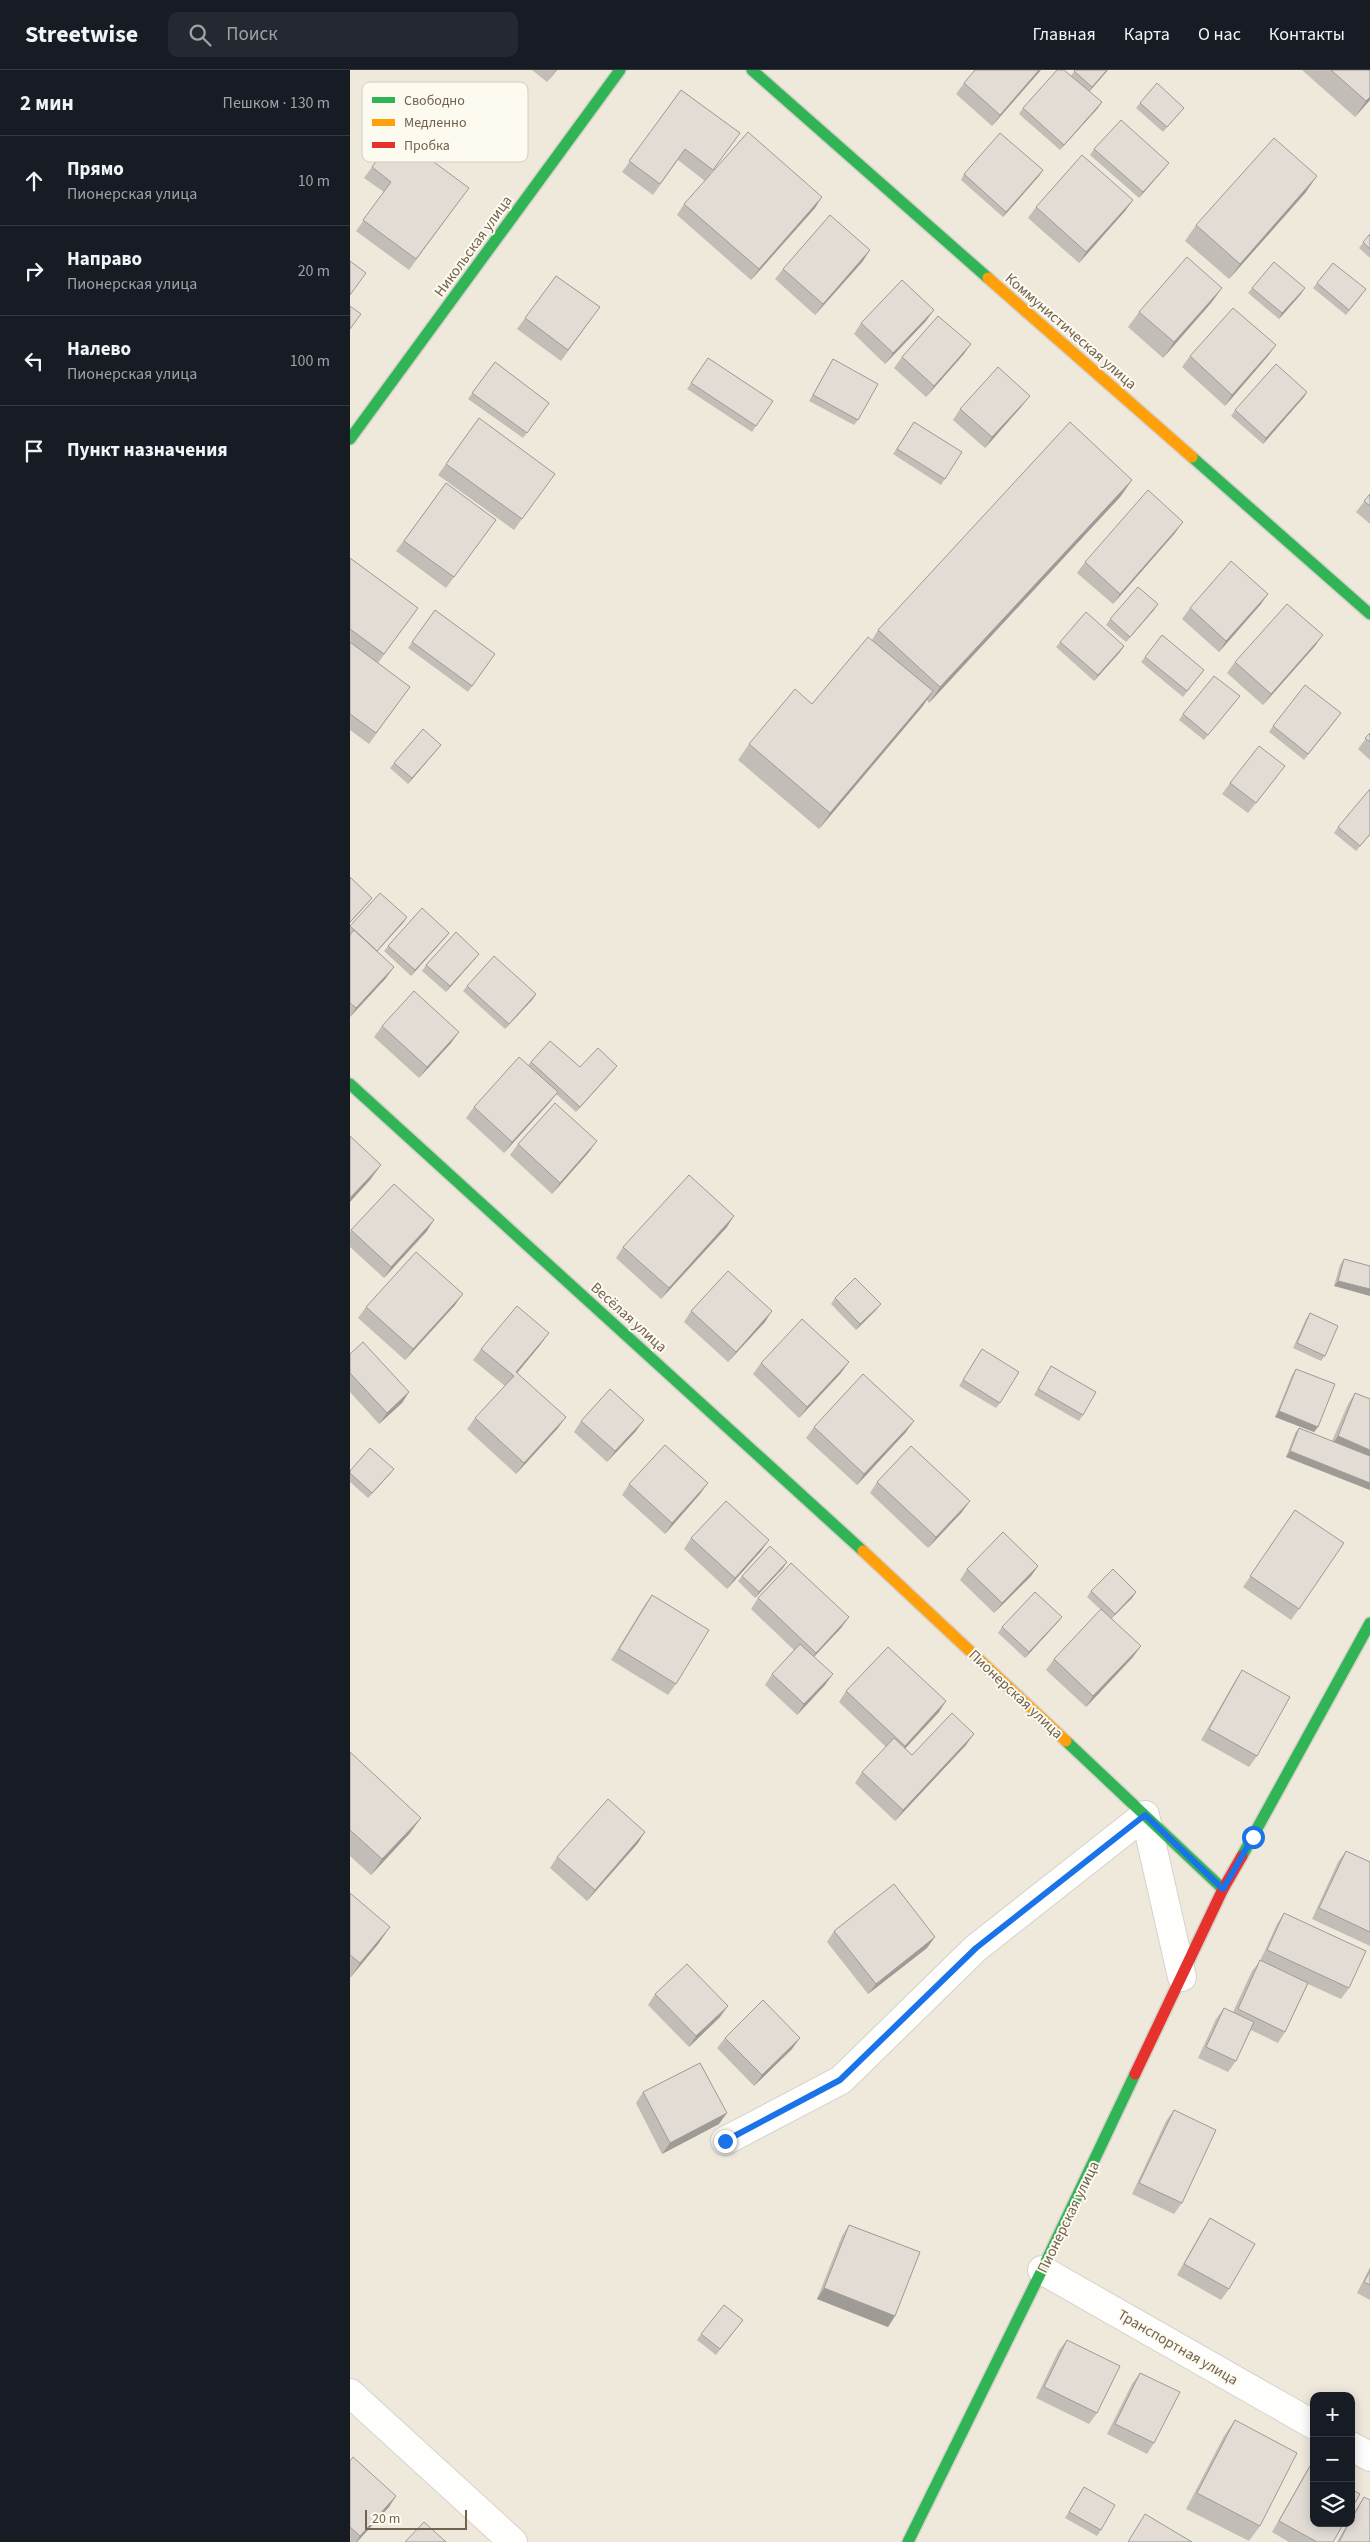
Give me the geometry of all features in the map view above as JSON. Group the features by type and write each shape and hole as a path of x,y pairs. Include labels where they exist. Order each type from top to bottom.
{"street":[{"name":"Никольская улица","path":"350,439 620,70"},
{"name":"Коммунистическая улица","path":"752,70 1370,614"},
{"name":"Весёлая улица","path":"350,1084 888,1574"},
{"name":"Пионерская улица","path":"888,1574 1223,1889"},
{"name":"Пионерская улица","path":"908,2542 1042,2270 1223,1889 1370,1623"},
{"path":"725,2141 840,2080 976,1948 1145,1815 1182,1977"},
{"name":"Транспортная улица","path":"1042,2270 1310,2423"},
{"path":"350,2393 513,2542"},
{"path":"1355,2448 1370,2457"}],"shaded area":[{"path":"350,70 1370,70 1370,2542 350,2542"}],"building":[{"path":"975,70 1039,70 1000,115 964,83"},
{"path":"1057,70 1064,70 1102,102 1064,145 1023,108"},
{"path":"1075,70 1107,70 1092,87"},
{"path":"1331,70 1370,70 1370,97 1366,101"},
{"path":"1157,83 1184,108 1167,127 1140,103"},
{"path":"681,90 740,133 713,170 685,149 660,184 629,161"},
{"path":"1121,120 1169,163 1143,192 1094,149"},
{"path":"748,132 822,197 759,269 684,204"},
{"path":"1000,133 1043,170 1006,212 964,174"},
{"path":"1274,138 1317,176 1240,264 1196,225"},
{"path":"1082,155 1133,200 1086,252 1036,207"},
{"path":"376,162 434,162 469,188 416,259 363,220 391,182 372,167"},
{"path":"830,215 870,250 823,304 783,269"},
{"path":"1370,234 1370,249 1363,242"},
{"path":"1187,257 1222,288 1174,342 1139,312"},
{"path":"350,261 366,273 350,295"},
{"path":"1274,262 1305,288 1282,313 1252,288"},
{"path":"1333,263 1366,289 1349,310 1317,283"},
{"path":"556,276 600,307 568,350 525,318"},
{"path":"902,280 934,310 893,353 861,323"},
{"path":"350,306 361,314 350,329"},
{"path":"1233,308 1276,345 1232,395 1190,356"},
{"path":"938,316 971,344 934,386 902,357"},
{"path":"708,358 773,401 756,426 691,383"},
{"path":"833,359 878,384 858,420 813,395"},
{"path":"495,362 549,403 527,433 472,393"},
{"path":"1276,364 1307,392 1266,438 1235,410"},
{"path":"998,367 1030,396 992,437 960,409"},
{"path":"479,418 555,474 522,519 446,464"},
{"path":"914,422 962,452 945,479 897,449"},
{"path":"1070,422 1132,480 940,687 878,630"},
{"path":"446,483 496,520 454,577 404,541"},
{"path":"1148,490 1183,522 1120,594 1085,562"},
{"path":"1370,494 1370,506 1364,501"},
{"path":"350,558 418,608 384,654 350,629"},
{"path":"1231,561 1268,594 1226,641 1190,608"},
{"path":"1138,587 1158,604 1130,637 1110,619"},
{"path":"1287,604 1323,635 1271,694 1235,662"},
{"path":"435,610 495,654 472,686 412,642"},
{"path":"1086,612 1124,646 1098,675 1060,642"},
{"path":"1162,635 1204,670 1187,691 1145,657"},
{"path":"868,637 933,691 830,813 749,744 795,689 812,704"},
{"path":"350,642 410,687 376,733 350,714"},
{"path":"1214,676 1240,696 1208,735 1183,714"},
{"path":"1305,685 1341,713 1308,754 1273,726"},
{"path":"423,729 441,745 412,778 394,763"},
{"path":"1370,733 1370,742 1365,738"},
{"path":"1259,746 1285,766 1256,803 1230,783"},
{"path":"1370,789 1370,834 1360,846 1338,827"},
{"path":"350,877 372,898 350,922"},
{"path":"380,893 407,917 377,951 350,926"},
{"path":"422,908 449,933 415,970 388,946"},
{"path":"354,930 394,967 356,1008 350,1003 350,935"},
{"path":"456,932 479,954 450,986 426,965"},
{"path":"494,956 536,994 509,1024 467,986"},
{"path":"414,991 459,1032 427,1067 382,1026"},
{"path":"550,1041 580,1067 598,1048 617,1066 580,1107 531,1062"},
{"path":"519,1057 558,1092 512,1142 474,1107"},
{"path":"555,1103 597,1141 560,1183 518,1144"},
{"path":"350,1136 381,1165 350,1198"},
{"path":"689,1175 734,1216 669,1288 623,1247"},
{"path":"394,1184 434,1220 391,1267 351,1230"},
{"path":"416,1252 463,1294 413,1349 366,1307"},
{"path":"1344,1259 1370,1266 1370,1289 1338,1281"},
{"path":"728,1271 772,1311 736,1352 691,1311"},
{"path":"855,1278 881,1304 860,1324 835,1298"},
{"path":"517,1306 549,1333 516,1372 566,1417 524,1463 475,1418 514,1376 481,1349"},
{"path":"1310,1313 1338,1326 1325,1356 1297,1343"},
{"path":"802,1319 849,1362 807,1407 761,1363"},
{"path":"363,1342 409,1392 387,1413 350,1373 350,1354"},
{"path":"982,1349 1019,1372 1000,1403 963,1380"},
{"path":"1051,1366 1096,1392 1083,1415 1038,1389"},
{"path":"1296,1369 1335,1384 1318,1427 1279,1411"},
{"path":"863,1374 914,1421 864,1474 814,1427"},
{"path":"610,1389 644,1420 615,1451 581,1421"},
{"path":"1355,1393 1370,1399 1370,1450 1338,1436"},
{"path":"1299,1428 1370,1456 1370,1483 1290,1451"},
{"path":"665,1445 708,1483 672,1523 629,1484"},
{"path":"911,1446 970,1501 936,1537 877,1482"},
{"path":"370,1448 394,1469 372,1493 350,1473"},
{"path":"726,1501 769,1540 735,1578 691,1538"},
{"path":"1295,1510 1344,1543 1299,1609 1250,1576"},
{"path":"1003,1532 1038,1566 1002,1603 967,1569"},
{"path":"770,1546 787,1562 759,1592 742,1576"},
{"path":"791,1563 849,1617 816,1653 758,1598"},
{"path":"1113,1569 1136,1592 1115,1614 1091,1591"},
{"path":"1035,1592 1062,1617 1029,1652 1002,1627"},
{"path":"652,1595 709,1630 676,1684 619,1649"},
{"path":"1101,1609 1141,1646 1093,1696 1054,1659"},
{"path":"800,1644 833,1674 804,1704 772,1674"},
{"path":"888,1647 946,1701 905,1746 846,1691"},
{"path":"1242,1670 1290,1697 1257,1756 1209,1729"},
{"path":"952,1713 974,1734 903,1810 862,1772 894,1738 912,1755"},
{"path":"350,1752 421,1818 382,1859 350,1830"},
{"path":"608,1799 645,1832 595,1890 557,1857"},
{"path":"1346,1851 1370,1862 1370,1932 1319,1908"},
{"path":"894,1884 935,1937 876,1984 834,1931"},
{"path":"350,1893 390,1927 360,1963 350,1955"},
{"path":"1284,1913 1366,1951 1349,1988 1267,1950"},
{"path":"1260,1960 1308,1983 1285,2032 1238,2009"},
{"path":"687,1964 728,2006 696,2036 655,1994"},
{"path":"763,2000 800,2038 762,2075 725,2038"},
{"path":"1224,2008 1254,2022 1236,2061 1206,2047"},
{"path":"700,2063 727,2113 670,2143 643,2092"},
{"path":"1174,2110 1216,2130 1182,2203 1139,2183"},
{"path":"1210,2218 1255,2244 1229,2289 1184,2264"},
{"path":"849,2225 920,2252 895,2316 824,2288"},
{"path":"1370,2271 1370,2285 1364,2282"},
{"path":"724,2305 743,2320 720,2349 701,2334"},
{"path":"1067,2340 1120,2366 1097,2413 1044,2387"},
{"path":"1140,2373 1180,2392 1154,2443 1115,2424"},
{"path":"1235,2420 1297,2453 1260,2526 1197,2493"},
{"path":"353,2457 396,2496 360,2536 350,2527 350,2461"},
{"path":"1310,2466 1310,2527 1342,2527 1333,2542 1317,2542 1279,2521"},
{"path":"1084,2487 1115,2505 1101,2530 1069,2512"},
{"path":"1355,2491 1360,2494 1355,2503"},
{"path":"1364,2497 1370,2500 1370,2542 1339,2542 1347,2527 1355,2527 1355,2513"},
{"path":"1145,2514 1192,2542 1128,2542"},
{"path":"424,2522 446,2542 405,2542"}],"traffic: fast":[{"path":"350,439 620,70"},
{"path":"752,70 988,278"},
{"path":"1192,457 1370,614"},
{"path":"350,1084 863,1551"},
{"path":"1242,1856 1370,1623"},
{"path":"1066,1741 1223,1889"},
{"path":"908,2542 1042,2270 1135,2074"}],"traffic: slow":[{"path":"988,278 1192,457"},
{"path":"863,1551 1066,1741"}],"traffic: jam":[{"path":"1135,2074 1223,1889 1242,1856"}],"route":[{"path":"725,2141 840,2080 976,1948 1145,1815 1223,1889 1253,1837"}]}
